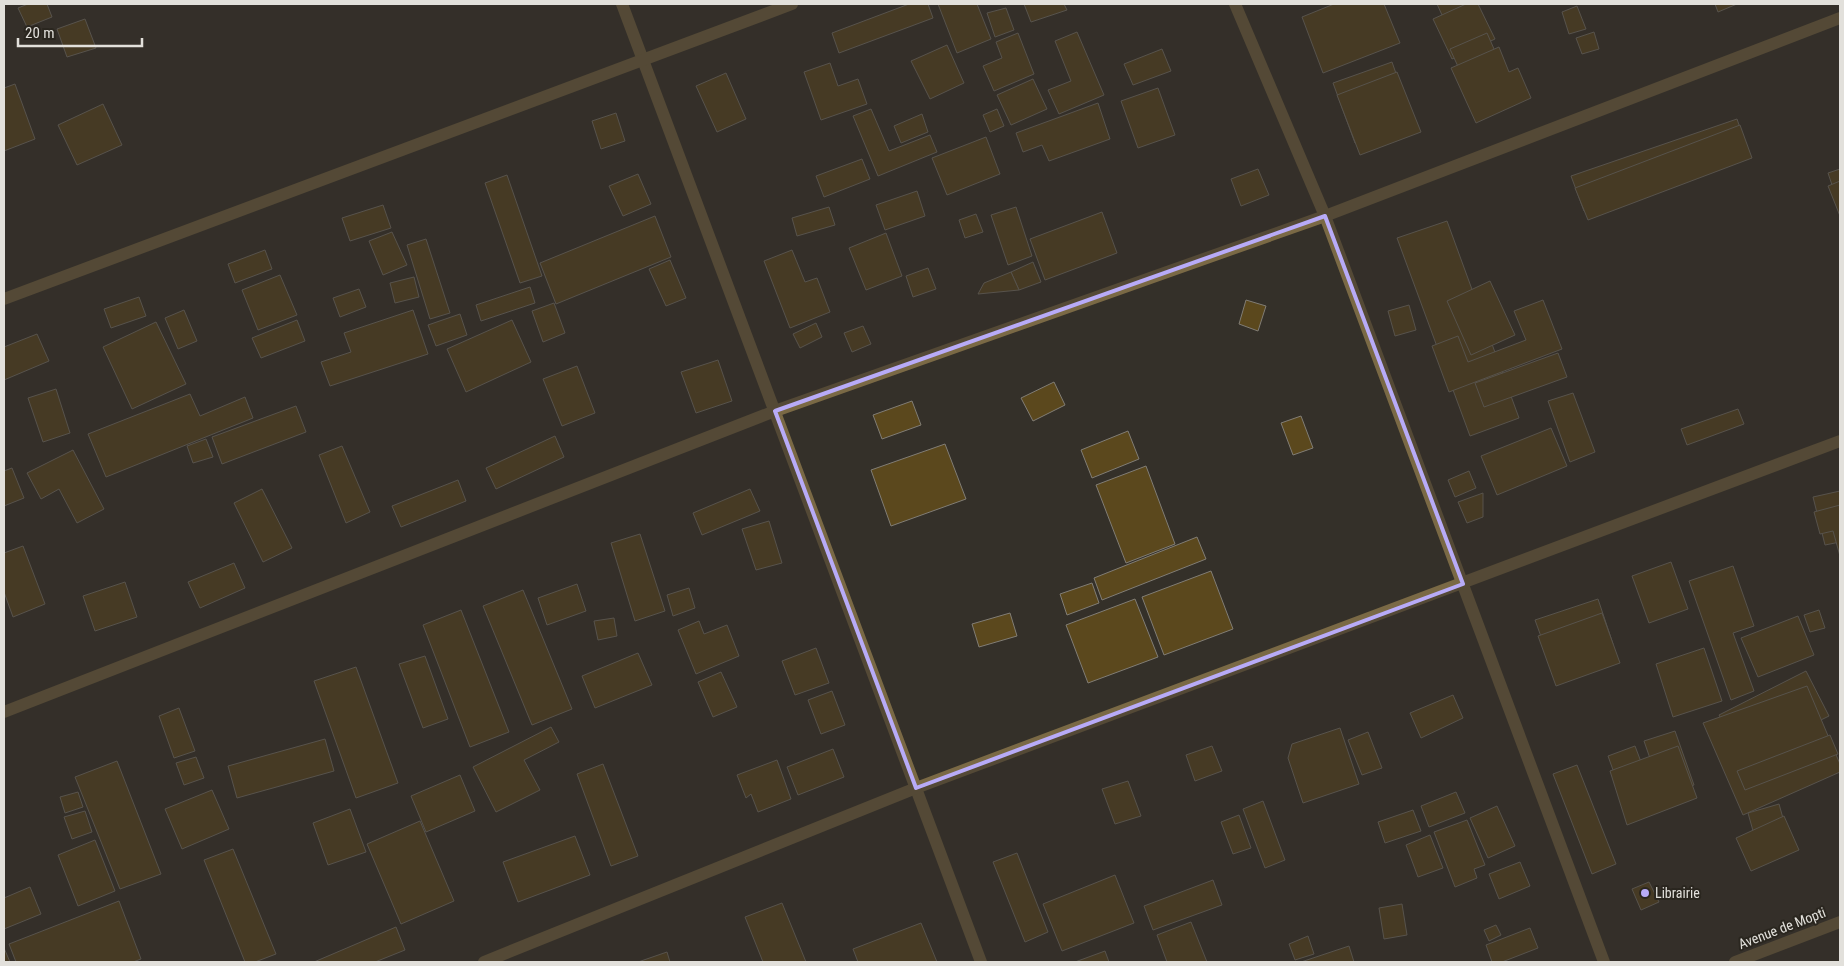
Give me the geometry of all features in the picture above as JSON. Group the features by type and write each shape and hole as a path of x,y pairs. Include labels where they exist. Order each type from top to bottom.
{"street":[{"path":"622,4 981,962"},
{"path":"4,299 792,4"},
{"path":"1235,4 1325,216 1604,962"},
{"path":"4,712 775,411 1325,216 1840,18"},
{"path":"484,962 916,788 1840,441"},
{"name":"Avenue de Mopti","path":"1735,962 1840,922"}],"highlighted area":[{"path":"1325,216 1463,584 916,788 775,411"}],"building":[{"path":"28,4 47,4 52,17 27,27 18,8"},
{"path":"909,4 928,4 933,18 839,53 832,33"},
{"path":"938,4 977,4 991,39 957,53"},
{"path":"1024,4 1064,4 1067,10 1031,22"},
{"path":"1334,4 1384,4 1400,43 1323,73 1302,17"},
{"path":"1437,4 1474,4 1484,23 1452,37"},
{"path":"1466,4 1478,4 1495,39 1452,59 1433,19"},
{"path":"1715,4 1737,4 1718,12"},
{"path":"1577,6 1586,29 1569,34 1562,12"},
{"path":"1006,8 1014,30 995,37 987,13"},
{"path":"85,19 96,48 67,57 57,29"},
{"path":"1077,32 1104,95 1059,114 1048,90 1071,81 1055,41"},
{"path":"1594,32 1599,49 1582,54 1576,38"},
{"path":"1018,33 1034,74 994,91 983,66 1002,58 996,42"},
{"path":"1487,33 1512,90 1476,106 1450,49"},
{"path":"947,45 964,83 930,99 911,61"},
{"path":"1499,47 1509,72 1518,68 1531,98 1476,123 1451,68"},
{"path":"1162,49 1171,71 1133,85 1124,64"},
{"path":"1392,62 1413,122 1355,143 1333,83"},
{"path":"830,63 838,86 858,79 867,104 821,120 804,72"},
{"path":"1397,72 1421,132 1360,155 1337,95"},
{"path":"726,73 746,119 717,132 696,86"},
{"path":"1033,79 1047,109 1011,125 997,95"},
{"path":"15,84 35,139 4,151 4,88"},
{"path":"1158,88 1175,135 1138,148 1121,101"},
{"path":"1098,103 1110,139 1049,161 1042,145 1023,152 1016,133"},
{"path":"103,104 122,145 77,165 58,125"},
{"path":"871,109 889,151 930,135 937,152 878,176 853,116"},
{"path":"997,109 1004,126 990,132 983,115"},
{"path":"616,113 625,141 601,149 592,121"},
{"path":"922,114 928,132 901,143 894,126"},
{"path":"1737,119 1749,154 1584,211 1571,176"},
{"path":"1740,125 1752,158 1588,220 1575,188"},
{"path":"986,137 1000,174 947,195 932,158"},
{"path":"862,159 870,179 824,197 816,176"},
{"path":"1258,169 1269,195 1241,206 1231,179"},
{"path":"1840,169 1840,209 1828,173"},
{"path":"638,174 651,204 623,216 609,186"},
{"path":"507,175 542,276 520,283 485,183"},
{"path":"1840,181 1840,216 1828,186"},
{"path":"917,191 925,216 885,230 876,205"},
{"path":"383,205 391,228 350,241 342,218"},
{"path":"829,207 835,225 797,236 792,218"},
{"path":"1016,207 1032,256 1008,265 991,215"},
{"path":"1102,212 1117,253 1045,280 1030,239"},
{"path":"976,214 983,232 965,238 959,220"},
{"path":"655,216 671,257 556,304 540,263"},
{"path":"1447,221 1519,418 1470,436 1397,238"},
{"path":"392,232 407,265 383,275 369,241"},
{"path":"886,233 902,276 866,290 849,248"},
{"path":"426,239 450,313 430,319 407,245"},
{"path":"265,250 272,269 235,283 228,264"},
{"path":"792,250 805,282 817,278 830,312 790,328 764,261"},
{"path":"670,260 686,298 666,306 649,269"},
{"path":"1033,262 1041,282 1019,290 1011,272"},
{"path":"928,268 936,289 913,297 906,276"},
{"path":"1011,272 1019,290 978,294 984,283"},
{"path":"280,275 297,315 258,330 242,290"},
{"path":"414,277 419,297 395,303 390,283"},
{"path":"1490,281 1515,335 1471,355 1447,301"},
{"path":"530,287 535,303 481,321 476,305"},
{"path":"359,289 366,307 340,317 333,298"},
{"path":"139,297 146,316 111,328 104,309"},
{"path":"1246,300 1266,306 1258,331 1239,324"},
{"path":"1543,300 1562,349 1449,392 1432,346 1458,336 1468,362 1526,340 1514,311"},
{"path":"554,303 565,333 543,342 532,311"},
{"path":"1409,305 1416,330 1395,336 1388,311"},
{"path":"184,310 197,341 178,349 165,318"},
{"path":"413,310 428,354 330,386 321,362 351,352 344,333"},
{"path":"460,314 467,335 436,346 428,325"},
{"path":"297,320 305,341 261,358 252,338"},
{"path":"512,320 531,362 466,392 447,349"},
{"path":"156,322 186,384 132,409 103,347"},
{"path":"816,323 822,337 800,348 793,334"},
{"path":"863,326 871,344 852,352 844,333"},
{"path":"37,334 49,361 4,380 4,347"},
{"path":"1558,353 1567,377 1484,407 1475,383"},
{"path":"718,360 732,401 696,413 681,372"},
{"path":"577,366 595,413 562,426 543,379"},
{"path":"1054,382 1065,405 1033,421 1021,398"},
{"path":"56,389 70,433 43,442 28,398"},
{"path":"1573,393 1595,452 1570,462 1548,401"},
{"path":"190,394 200,416 245,397 253,418 106,477 88,434"},
{"path":"912,401 921,425 882,439 873,415"},
{"path":"296,406 306,432 222,464 212,437"},
{"path":"1738,409 1744,424 1687,445 1681,429"},
{"path":"1301,416 1313,448 1293,455 1281,423"},
{"path":"1551,428 1567,466 1497,495 1481,456"},
{"path":"1128,431 1139,459 1092,478 1081,450"},
{"path":"555,436 564,457 496,489 486,468"},
{"path":"206,439 213,457 193,463 187,446"},
{"path":"945,444 966,499 891,526 871,470"},
{"path":"342,446 370,512 346,523 319,455"},
{"path":"73,450 104,509 77,523 59,489 41,499 27,473"},
{"path":"1146,466 1175,544 1126,563 1096,485"},
{"path":"12,468 24,498 4,506 4,471"},
{"path":"1469,471 1476,488 1455,497 1448,480"},
{"path":"458,480 466,501 401,527 392,506"},
{"path":"262,489 292,548 263,562 234,503"},
{"path":"750,489 760,511 702,535 693,513"},
{"path":"1840,491 1840,542 1825,545 1813,497"},
{"path":"1483,493 1483,517 1467,523 1458,502"},
{"path":"1840,505 1840,556 1833,531 1820,534 1814,512"},
{"path":"769,521 782,563 756,570 742,529"},
{"path":"640,534 665,611 635,621 611,543"},
{"path":"1197,537 1206,559 1102,600 1094,578"},
{"path":"23,546 45,604 13,617 4,592 4,553"},
{"path":"1671,562 1688,609 1649,623 1632,576"},
{"path":"234,563 245,588 200,608 188,582"},
{"path":"1733,566 1754,626 1733,633 1754,691 1731,700 1689,581"},
{"path":"1211,571 1233,629 1164,655 1142,597"},
{"path":"125,582 137,617 95,631 83,596"},
{"path":"1092,583 1099,603 1067,615 1060,594"},
{"path":"577,584 586,611 547,625 538,598"},
{"path":"689,588 695,608 673,616 667,595"},
{"path":"523,590 572,709 532,725 483,606"},
{"path":"1135,599 1158,657 1088,683 1066,625"},
{"path":"1598,599 1613,644 1551,664 1535,620"},
{"path":"461,610 509,732 470,747 423,625"},
{"path":"1819,610 1825,628 1810,632 1804,615"},
{"path":"1010,613 1017,636 979,647 972,624"},
{"path":"1602,613 1620,663 1556,686 1538,636"},
{"path":"1798,616 1814,655 1758,677 1741,638"},
{"path":"614,618 617,636 598,640 594,621"},
{"path":"699,621 704,634 727,625 739,656 696,674 678,630"},
{"path":"816,648 829,683 795,695 782,661"},
{"path":"1704,648 1722,701 1673,717 1656,664"},
{"path":"638,653 652,685 595,708 582,676"},
{"path":"425,656 448,719 423,728 399,664"},
{"path":"356,667 398,783 356,798 314,681"},
{"path":"1806,671 1829,716 1741,759 1719,715"},
{"path":"721,672 737,707 713,717 698,682"},
{"path":"1807,686 1840,764 1840,772 1743,815 1703,723"},
{"path":"832,691 845,725 821,734 808,700"},
{"path":"1453,695 1463,718 1421,738 1410,713"},
{"path":"179,708 195,751 174,758 159,716"},
{"path":"551,727 559,742 524,760 540,790 496,812 473,767"},
{"path":"1340,728 1359,784 1303,803 1288,758 1292,744"},
{"path":"1675,731 1694,785 1663,796 1644,741"},
{"path":"1368,732 1382,768 1362,775 1348,740"},
{"path":"1830,735 1838,754 1745,790 1737,771"},
{"path":"325,739 334,771 237,798 228,766"},
{"path":"1212,746 1222,771 1195,781 1186,755"},
{"path":"1635,746 1655,799 1627,809 1608,756"},
{"path":"1678,746 1697,798 1627,825 1610,771"},
{"path":"833,749 844,777 798,795 787,767"},
{"path":"196,757 204,778 184,785 176,763"},
{"path":"777,760 791,799 758,812 751,794 746,798 737,775"},
{"path":"117,761 161,874 120,889 75,777"},
{"path":"603,764 638,856 611,866 577,774"},
{"path":"1577,765 1616,864 1592,874 1553,774"},
{"path":"460,775 475,811 426,832 411,796"},
{"path":"1128,781 1141,816 1115,824 1102,789"},
{"path":"212,790 229,829 182,849 165,809"},
{"path":"78,792 83,807 65,813 60,797"},
{"path":"1456,792 1465,813 1429,827 1421,806"},
{"path":"1263,801 1285,860 1265,868 1243,809"},
{"path":"1779,804 1788,836 1757,845 1748,813"},
{"path":"1497,806 1515,846 1488,858 1470,818"},
{"path":"350,809 366,852 328,865 313,823"},
{"path":"1413,810 1421,831 1385,843 1378,822"},
{"path":"85,811 92,832 72,839 64,817"},
{"path":"1239,815 1251,848 1233,854 1221,822"},
{"path":"1784,816 1799,850 1751,871 1736,838"},
{"path":"1467,820 1485,865 1474,869 1477,878 1455,887 1434,832"},
{"path":"420,821 454,901 401,924 367,844"},
{"path":"1430,835 1443,868 1418,877 1406,845"},
{"path":"575,836 590,875 518,902 503,862"},
{"path":"95,840 115,891 78,906 58,855"},
{"path":"233,849 276,954 255,962 245,962 204,860"},
{"path":"1017,853 1048,932 1025,942 993,862"},
{"path":"1520,862 1530,886 1499,899 1489,874"},
{"path":"1115,875 1134,923 1062,951 1043,904"},
{"path":"1213,880 1222,905 1153,930 1144,906"},
{"path":"1649,882 1659,902 1641,910 1632,889"},
{"path":"30,887 41,914 4,929 4,898"},
{"path":"119,901 141,959 133,962 16,962 9,944"},
{"path":"782,903 806,962 763,962 745,917"},
{"path":"1402,904 1407,935 1384,939 1379,908"},
{"path":"1191,922 1207,962 1167,962 1157,935"},
{"path":"921,923 937,962 858,962 853,949"},
{"path":"1496,925 1501,935 1489,941 1484,930"},
{"path":"396,927 405,950 375,962 314,962"},
{"path":"1530,928 1538,948 1502,962 1492,962 1486,945"},
{"path":"1308,936 1314,954 1295,960 1289,944"},
{"path":"1349,946 1354,962 1301,962"},
{"path":"4,948 10,962 4,962"},
{"path":"1105,951 1109,962 1075,962"},
{"path":"667,952 670,962 638,962"}],"place":[{"name":"Librairie","path":"1645,893"}]}
